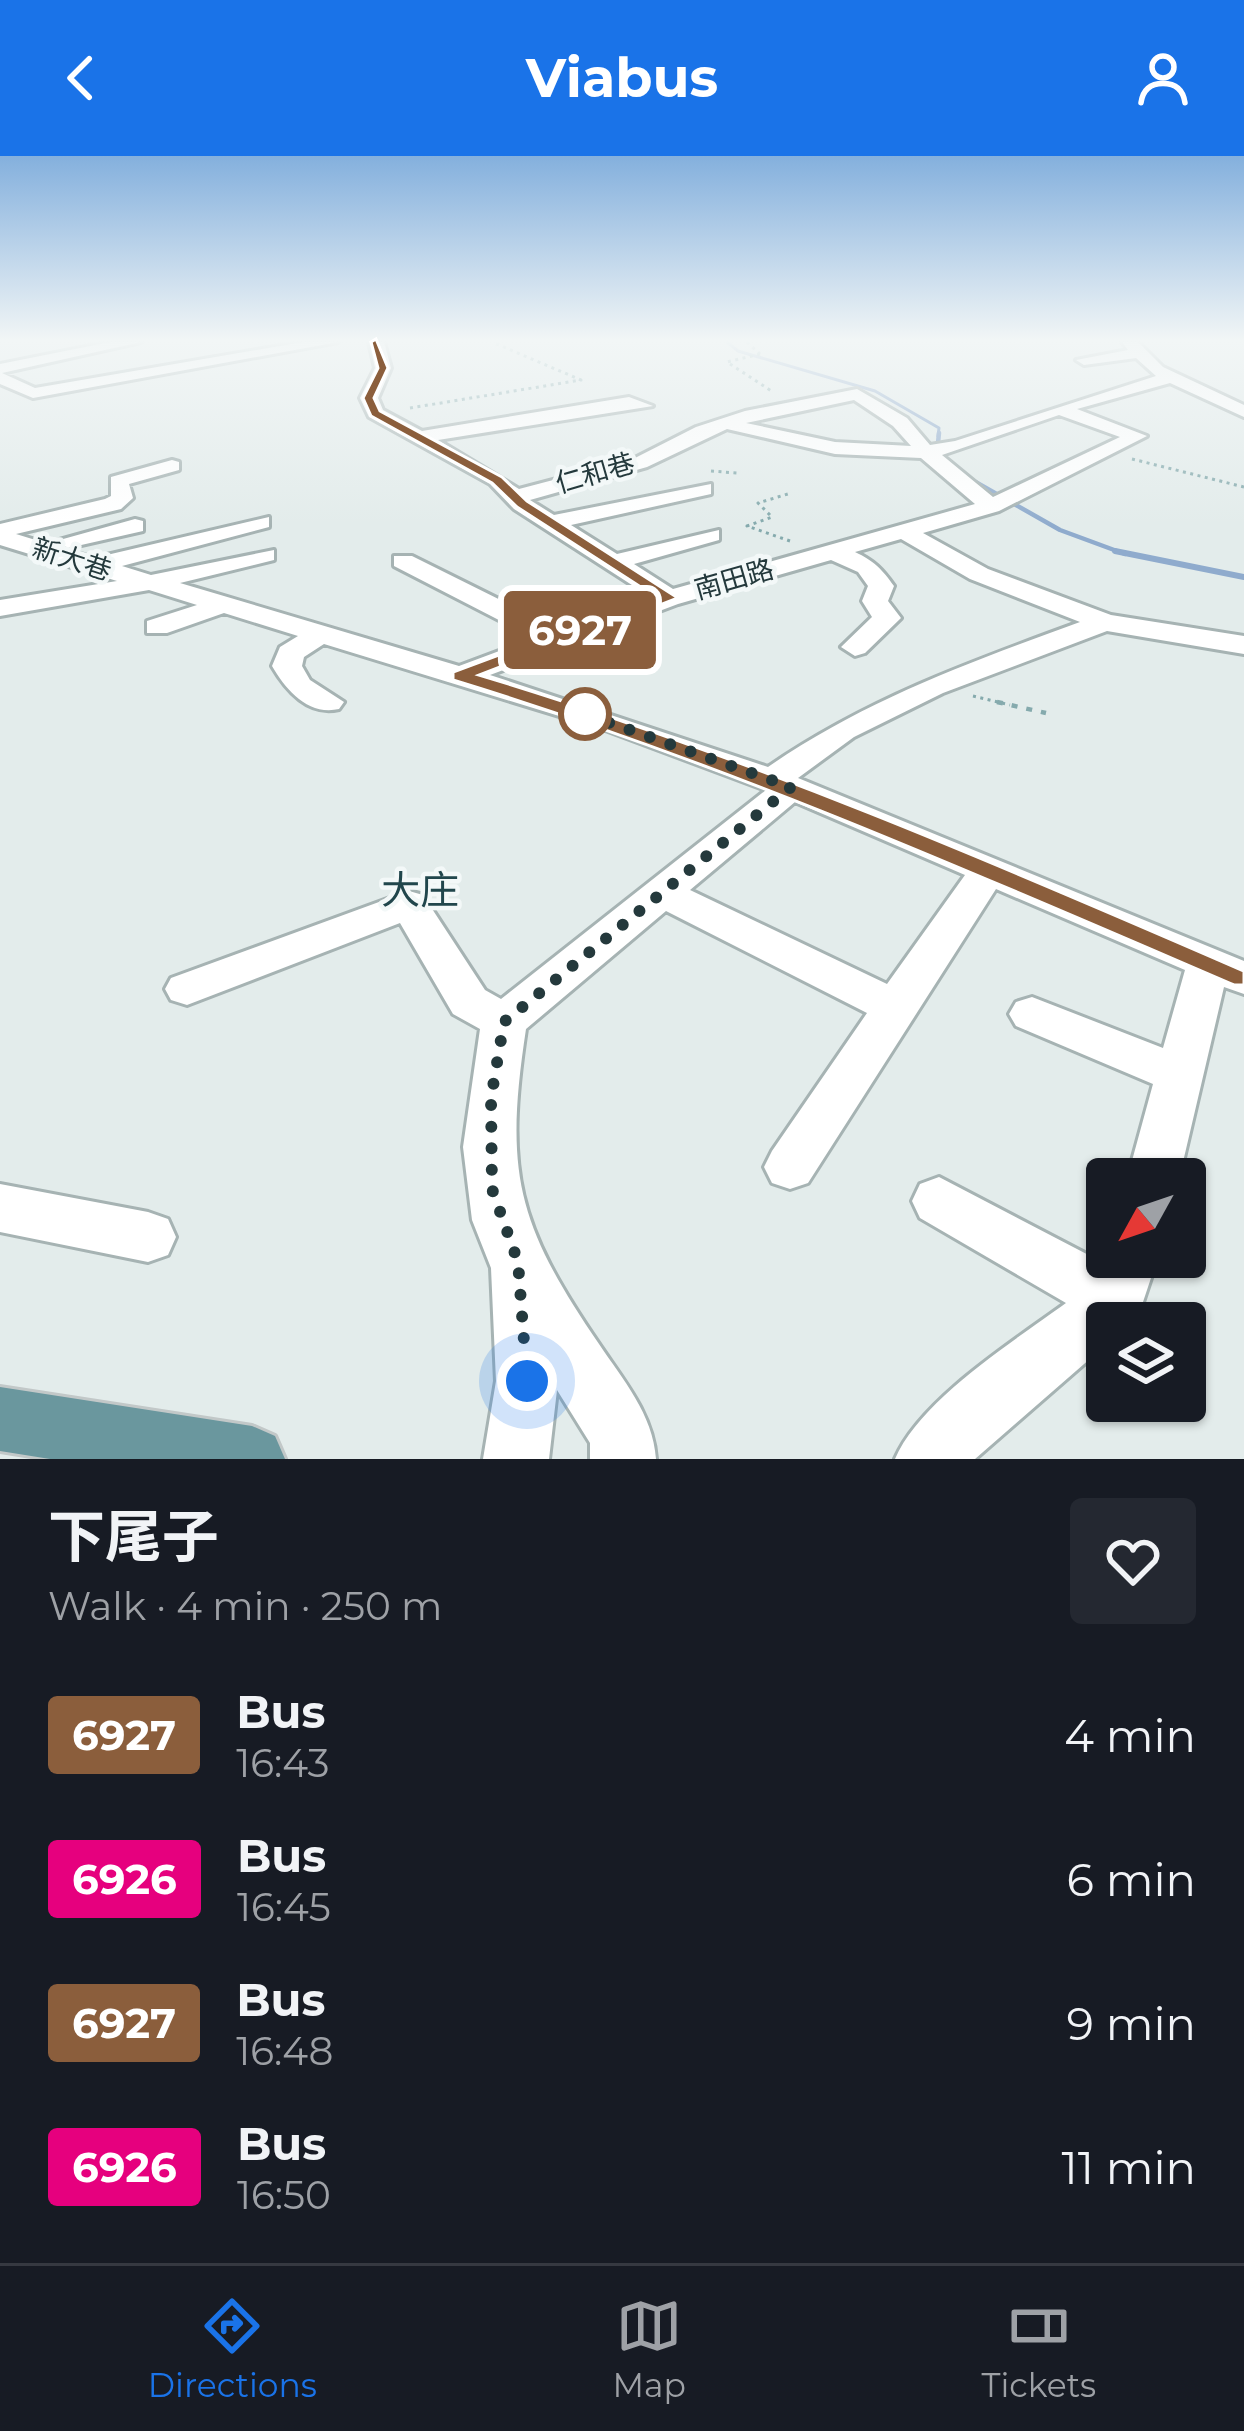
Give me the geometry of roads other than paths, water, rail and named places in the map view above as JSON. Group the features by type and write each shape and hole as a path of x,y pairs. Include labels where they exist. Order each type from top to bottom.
{"main road":[{"path":"0,1419 252,1459"}],"street":[{"name":"仁和巷","path":"371,403 375,413 519,496 522,504 669,598"},
{"path":"416,438 623,403"},
{"path":"631,403 644,406"},
{"name":"仁和巷","path":"519,496 640,463 726,423 809,403"},
{"name":"仁和巷","path":"875,403 935,450"},
{"path":"726,423 803,446 935,450 1083,403"},
{"path":"786,406 826,427"},
{"name":"南田路","path":"460,676 669,598 1001,501 1137,436 1059,410"},
{"path":"935,450 1001,501"},
{"path":"0,534 113,504 122,498 118,481 172,466"},
{"path":"551,522 703,489"},
{"path":"94,565 262,522"},
{"path":"42,548 135,526"},
{"path":"904,532 979,574 1105,622 1244,645"},
{"name":"新大巷","path":"0,534 144,584"},
{"path":"614,562 711,535"},
{"path":"828,552 867,568 881,586 875,601 887,618 855,646"},
{"path":"0,608 144,584 265,556"},
{"path":"403,561 557,638"},
{"path":"144,584 619,724 782,783 988,873 1234,970 1179,1074 1158,1158"},
{"path":"157,627 220,606"},
{"path":"623,1459 622,1436 518,1262 492,1189 491,1098 504,1022 663,893 843,730 932,687 1105,622"},
{"path":"319,635 290,653 287,666 299,686 328,702"},
{"path":"790,1167 988,873"},
{"path":"663,893 895,1007"},
{"path":"187,989 409,904 469,1002 504,1022"},
{"path":"1032,1014 1179,1074"},
{"path":"928,1459 1123,1279 939,1202"},
{"path":"0,1208 148,1237"},
{"path":"516,1459 527,1381 518,1262"}],"waterway":[{"path":"895,403 939,428 938,436"},
{"path":"937,453 939,433"},
{"path":"972,480 1060,530 1119,552"},
{"path":"1115,551 1119,552"},
{"path":"1119,552 1244,577"},
{"path":"1119,552 1125,554"}],"district":[{"name":"大庄","path":"420,890"}]}
